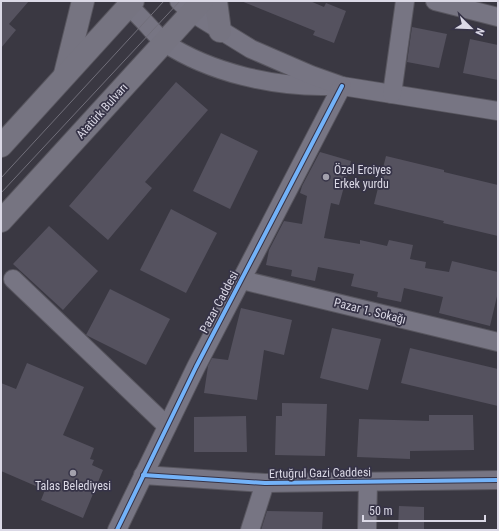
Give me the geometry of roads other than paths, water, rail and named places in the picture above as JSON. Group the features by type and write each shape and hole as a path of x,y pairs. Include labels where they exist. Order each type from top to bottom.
{"main road":[{"path":"65,76 83,1"},
{"path":"216,1 220,31"},
{"path":"1,146 129,3"},
{"name":"Atatürk Bulvarı","path":"1,221 164,43 191,5"}],"street":[{"path":"392,94 405,1"},
{"path":"435,1 498,17"},
{"path":"129,3 164,43 212,66 243,76 289,84 342,86 498,111"},
{"path":"191,5 220,31 251,49 280,63 342,86"},
{"name":"Pazar Caddesi","path":"117,530 196,366 342,86"},
{"path":"13,279 167,426"},
{"name":"Pazar 1. Sokağı","path":"242,280 498,342"},
{"name":"Ertuğrul Gazi Caddesi","path":"143,475 265,484 498,480"},
{"path":"367,530 368,482"},
{"path":"250,530 265,484"}],"tram line":[{"path":"1,178 164,1"},
{"path":"1,193 180,1"}],"place":[{"name":"Özel Erciyes Erkek yurdu","path":"326,177"},
{"name":"Talas Belediyesi","path":"73,473"}]}
